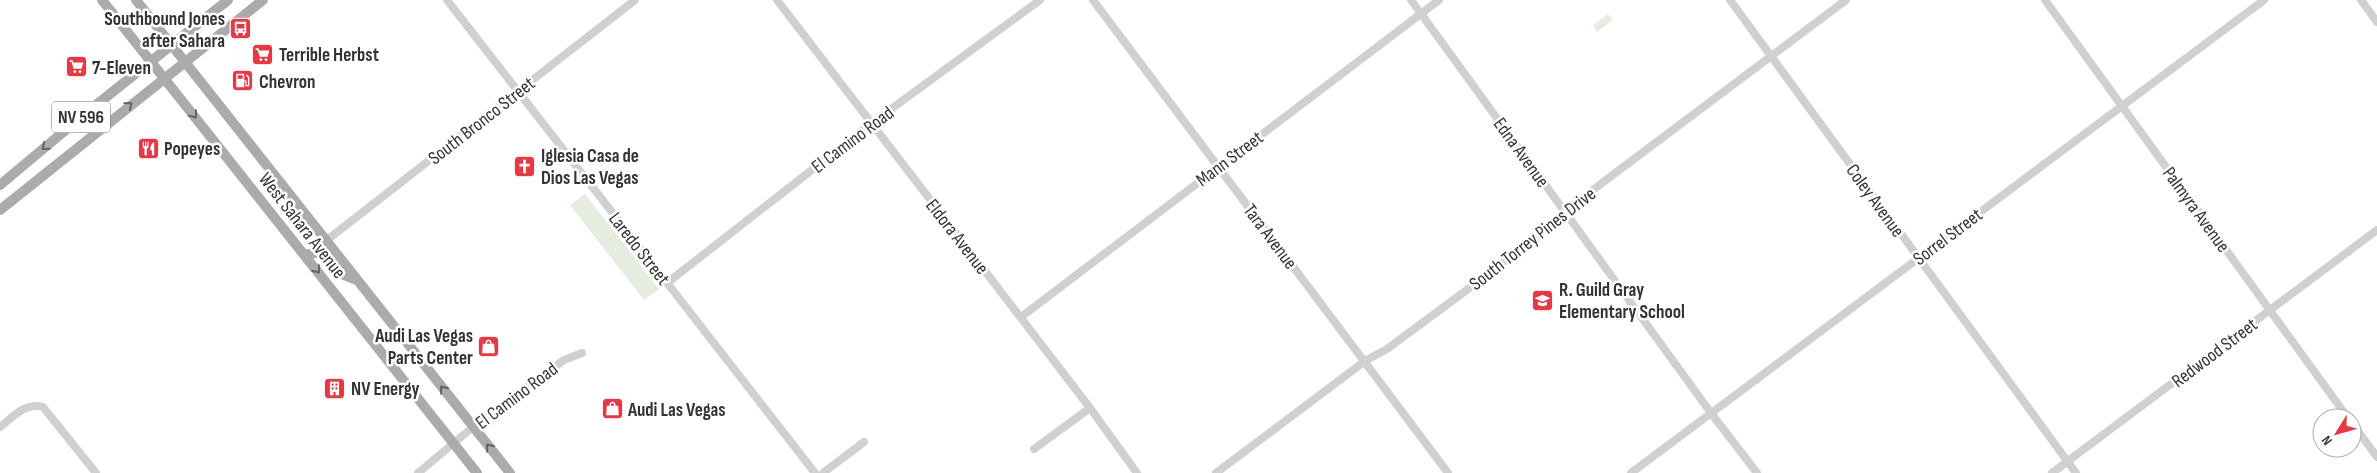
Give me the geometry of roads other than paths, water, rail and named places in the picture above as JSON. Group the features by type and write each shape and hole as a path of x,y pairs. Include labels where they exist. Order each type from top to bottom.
{"main road":[{"name":"West Sahara Avenue","path":"102,0 477,473"},
{"name":"West Sahara Avenue","path":"136,0 510,473"},
{"path":"171,44 228,0"},
{"path":"184,62 262,0"},
{"name":"NV 596","path":"0,185 171,44"},
{"name":"NV 596","path":"0,210 184,62"},
{"path":"304,254 321,252 339,273 358,280"}],"street":[{"name":"Laredo Street","path":"447,0 815,473"},
{"name":"South Bronco Street","path":"327,240 635,0"},
{"name":"Eldora Avenue","path":"777,0 1021,317 1137,473"},
{"name":"El Camino Road","path":"667,283 872,123 1040,0"},
{"name":"Tara Avenue","path":"1093,0 1448,473"},
{"name":"Edna Avenue","path":"1411,0 1711,413 1757,473"},
{"name":"Mann Street","path":"1021,317 1439,0"},
{"name":"Coley Avenue","path":"1730,0 2076,473"},
{"name":"South Torrey Pines Drive","path":"1216,473 1365,361 1386,349 1487,275 1566,212 1846,0"},
{"name":"Palmyra Avenue","path":"2046,0 2341,408"},
{"name":"Sorrel Street","path":"1631,473 2264,0"},
{"path":"2361,0 2377,22"},
{"name":"Redwood Street","path":"2052,473 2377,230"},
{"name":"El Camino Road","path":"418,473 473,427 564,360 582,353"},
{"path":"0,427 25,407 44,406 96,473"},
{"path":"1034,449 1090,408"},
{"path":"2362,437 2377,457"},
{"path":"823,473 864,442"}],"place":[{"name":"Southbound Jones after Sahara","path":"241,29"},
{"name":"Terrible Herbst","path":"263,54"},
{"name":"7-Eleven","path":"76,67"},
{"name":"Chevron","path":"243,81"},
{"name":"Popeyes","path":"148,148"},
{"name":"Iglesia Casa de Dios Las Vegas","path":"525,166"},
{"name":"R. Guild Gray Elementary School","path":"1543,300"},
{"name":"Audi Las Vegas Parts Center","path":"489,346"},
{"name":"NV Energy","path":"335,388"},
{"name":"Audi Las Vegas","path":"612,409"}]}
